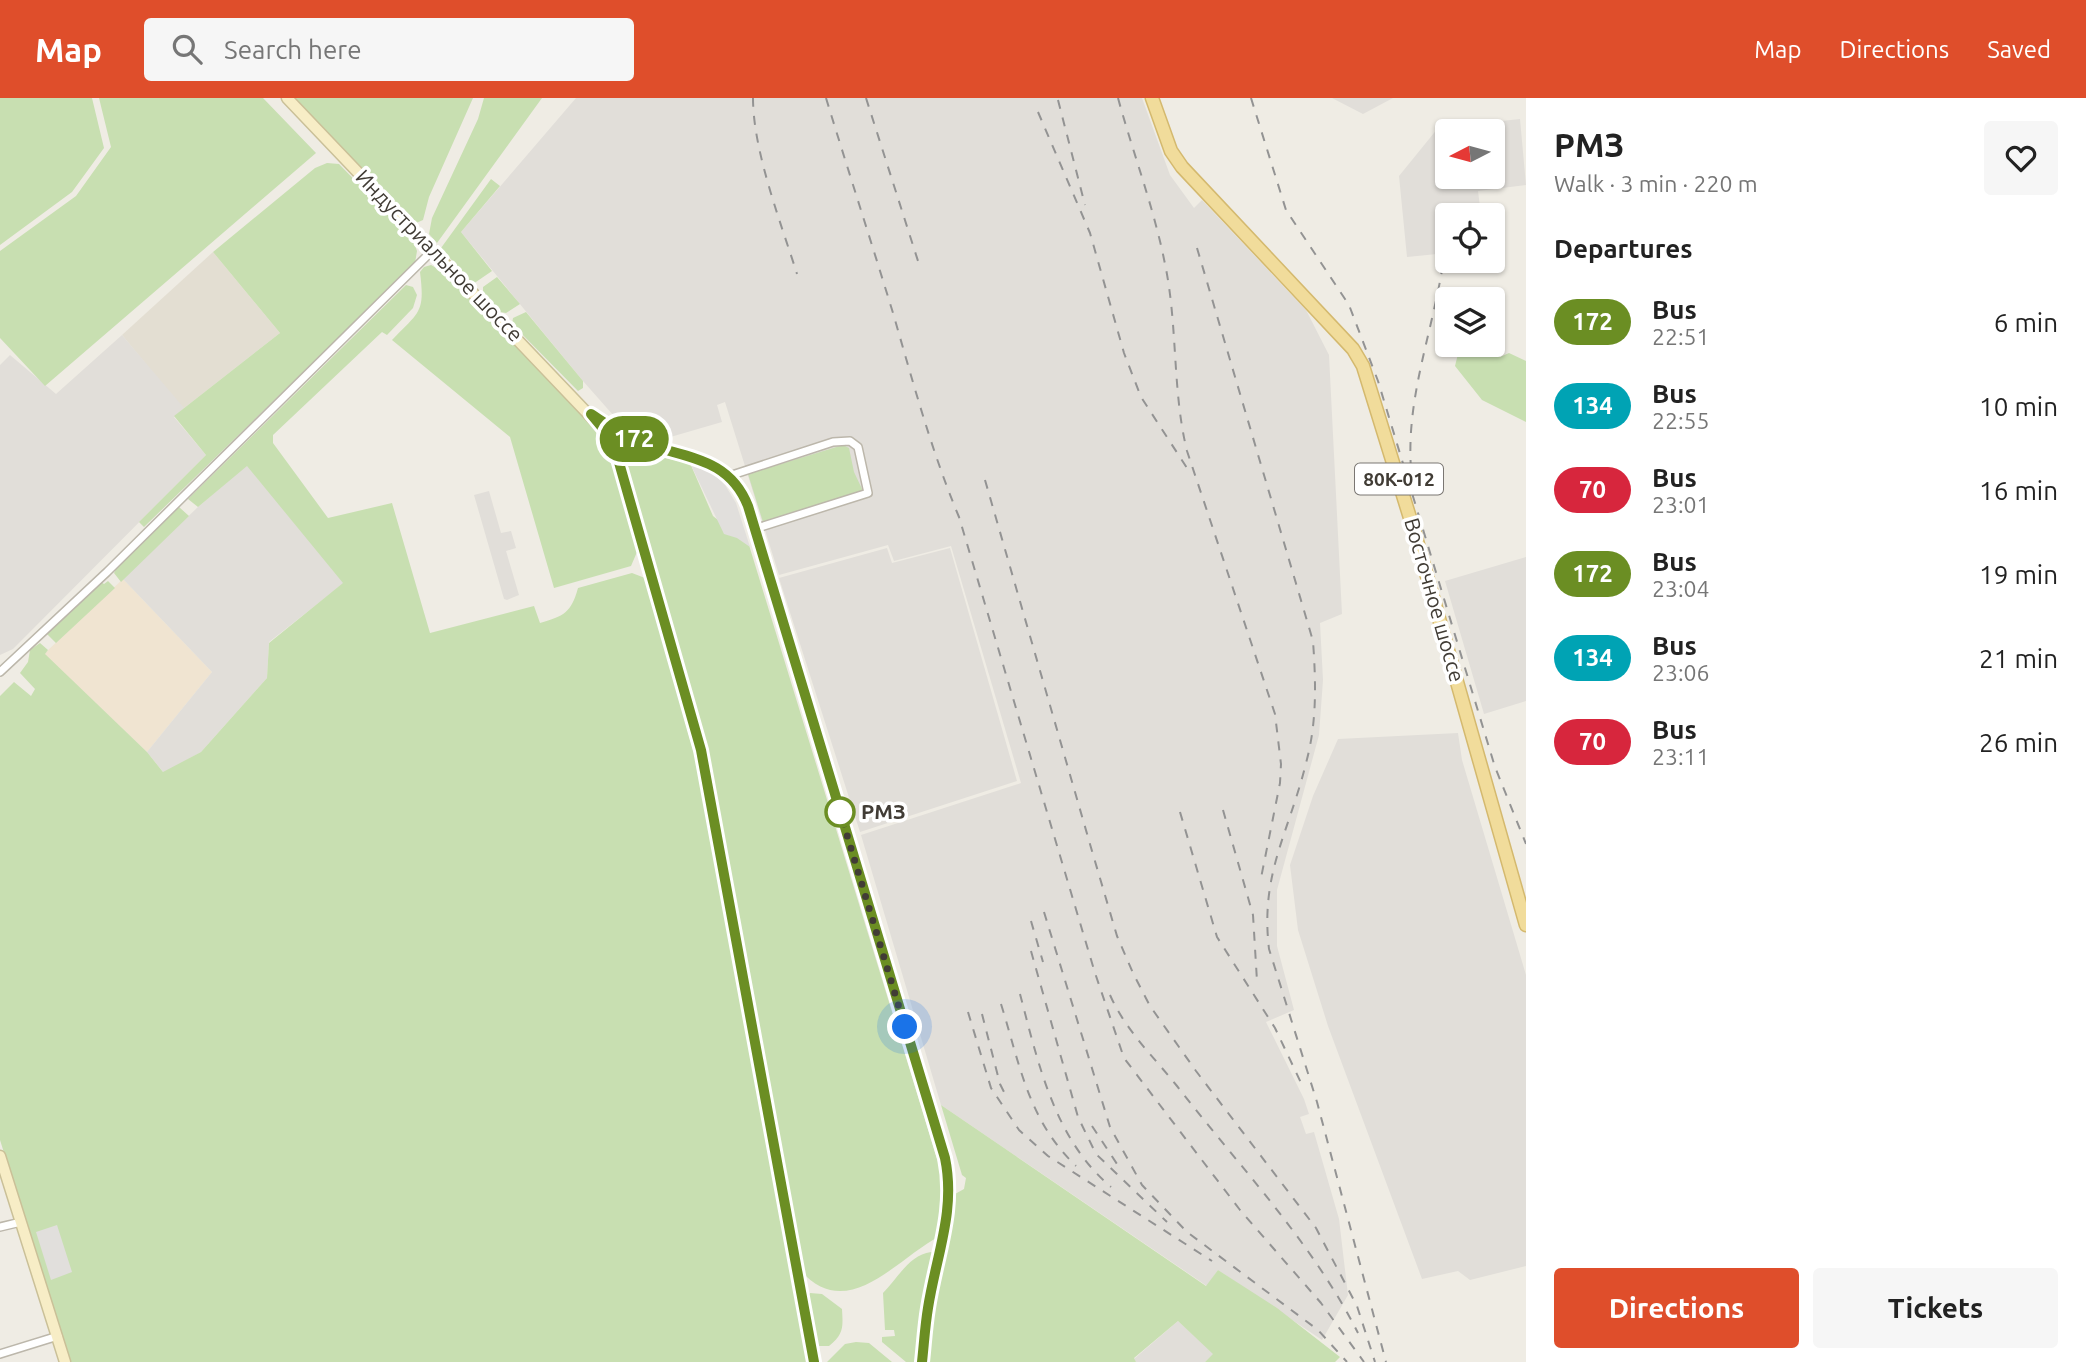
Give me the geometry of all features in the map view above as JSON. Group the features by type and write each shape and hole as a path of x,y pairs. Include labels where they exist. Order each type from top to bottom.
{"main road":[{"name":"Индустриальное шоссе","path":"287,98 611,438 701,750 814,1362"},
{"name":"Восточное шоссе","path":"1153,98 1171,151 1182,167 1353,349 1363,366 1415,534 1526,925"},
{"name":"Индустриальное шоссе","path":"591,414 634,439 706,462 729,476"},
{"path":"621,475 623,457 628,451 644,446 666,450"},
{"path":"729,476 742,492 754,529 945,1158 949,1207 928,1307 922,1362"},
{"path":"0,1156 65,1362"}],"street":[{"path":"0,673 107,572 432,251"},
{"path":"729,476 833,442 850,441 858,447 869,493 754,529"},
{"path":"0,1227 22,1222"},
{"path":"0,1354 58,1336"}],"shaded area":[{"path":"576,98 1142,98 1170,175 1194,208 1202,200 1306,310 1329,355 1342,614 1320,623 1323,680 1319,735 1277,890 1277,946 1294,1010 1266,1022 1304,1099 1309,1114 1300,1117 1306,1134 1314,1132 1339,1219 1348,1295 1322,1340 1218,1270 1207,1286 941,1105 861,835 1021,783 951,546 894,561 888,545 779,575 725,402 717,405 722,422 667,438 646,438 621,424 583,381 461,232"},
{"path":"1332,98 1393,98 1363,114"},
{"path":"1520,119 1526,185 1505,188 1505,121"},
{"path":"1435,132 1435,189 1494,189 1478,191 1480,203 1435,203 1435,254 1407,257 1399,176"},
{"path":"213,252 280,333 183,409 122,335"},
{"path":"122,335 184,408 174,417 206,455 13,649 0,655 0,365 10,355 56,394"},
{"path":"690,463 714,474 725,485 736,503 750,547 737,538 724,534"},
{"path":"247,465 344,583 269,642 267,678 201,752 164,773 147,752 212,672 123,579 198,507"},
{"path":"489,491 501,533 511,531 516,548 506,551 519,595 507,600 504,599 474,495"},
{"name":"РМЗ","path":"887,548 892,563 950,548 1017,781 860,832 779,578"},
{"path":"1526,557 1526,701 1484,714 1445,581"},
{"path":"123,579 212,672 147,752 44,654"},
{"path":"1458,733 1462,760 1526,975 1526,1266 1470,1280 1458,1271 1422,1279 1328,1026 1298,930 1290,865 1313,796 1338,739"},
{"path":"57,1225 72,1272 51,1280 36,1232"},
{"path":"1178,1321 1214,1354 1205,1362 1136,1362 1134,1359"}],"green space":[{"path":"0,98 92,98 104,148 72,192 0,245"},
{"path":"99,98 263,98 316,153 45,386 0,338 0,251 76,196 111,147"},
{"path":"293,98 473,98 429,197 423,220 414,224"},
{"path":"484,98 542,98 437,243 429,234 432,218 478,119"},
{"path":"327,163 339,164 413,240 417,251 415,263 144,527 139,522 206,455 174,416 280,333 213,252 315,168"},
{"path":"491,179 500,186 461,232 492,271 473,284 441,248"},
{"path":"431,265 449,275 606,439 637,552 631,566 554,588 510,437 392,340 418,310 422,296 420,272"},
{"path":"497,277 520,304 506,313 500,312 483,294 483,287"},
{"path":"406,285 413,287 417,295 413,308 387,335 382,332 273,435 273,443 328,518 392,503 430,633 534,606 540,623 565,612 578,588 632,573 645,578 697,764 809,1362 70,1362 0,1140 0,696 14,682 31,696 35,689 20,673 28,662 30,650 40,643 48,650 45,654 147,752 163,772 201,752 267,678 269,643 343,583 247,466 198,507 188,499"},
{"path":"526,312 583,381 583,388 578,391 512,324 513,318"},
{"path":"1509,353 1526,361 1526,422 1482,400 1455,366 1457,357 1505,357"},
{"path":"843,445 849,448 854,472 863,491 763,522 748,474"},
{"path":"639,453 690,463 713,516 749,545 942,1175 940,1236 890,1271 854,1289 836,1291 819,1286 801,1271 705,754 625,473 629,456"},
{"path":"179,507 189,516 121,582 114,573 117,567"},
{"path":"108,581 115,588 56,643 47,634 101,582 104,584"},
{"path":"941,1105 1206,1286 1218,1270 1277,1308 1340,1357 1335,1362 1205,1362 1213,1354 1178,1321 1134,1358 1136,1362 925,1362 955,1194 964,1189 966,1178 962,1175"},
{"path":"931,1252 936,1255 917,1362 906,1362 882,1342 882,1337 895,1336 894,1330 885,1330 883,1293 910,1262"},
{"path":"810,1293 822,1294 842,1309 842,1330 829,1346 814,1346 806,1300"},
{"path":"869,1343 892,1362 827,1362 845,1344"}],"railway":[{"path":"753,98 754,119 763,164 797,274"},
{"path":"826,98 923,416 959,517 1095,973 1124,1058 1240,1210 1321,1303 1364,1362"},
{"path":"866,98 918,261"},
{"path":"1118,98 1165,264 1172,311 1179,405 1187,451 1275,714 1281,764 1280,783 1261,878"},
{"path":"1251,98 1286,210 1349,305 1378,381 1495,767 1526,844"},
{"path":"1058,100 1085,205"},
{"path":"1038,112 1090,233 1124,353 1141,397 1187,468"},
{"path":"1197,248 1313,641 1315,688 1310,748 1272,875 1267,922 1269,949 1317,1102 1386,1362"},
{"path":"1411,469 1410,443 1416,391 1441,273"},
{"path":"985,480 1117,936 1133,973 1150,1006 1196,1071 1316,1228 1357,1306 1375,1362"},
{"path":"1223,810 1253,915 1257,981"},
{"path":"1180,812 1217,937 1275,1028 1303,1087"},
{"path":"1044,912 1110,1127 1142,1185 1187,1232 1318,1330 1347,1362"},
{"path":"1031,921 1043,962"},
{"path":"1031,951 1078,1117 1096,1154 1167,1222"},
{"path":"1020,994 1042,1072 1062,1123 1091,1168 1111,1187"},
{"path":"1110,995 1132,1032 1297,1236 1340,1300 1358,1333"},
{"path":"1001,1004 1020,1070 1036,1111 1060,1148 1076,1166"},
{"path":"968,1012 991,1088 1019,1130 1048,1156 1212,1261"},
{"path":"982,1014 1000,1084 1007,1098"},
{"path":"1092,1126 1119,1167"}],"bus line":[{"name":"172","path":"814,1362 701,750 616,452 611,438 591,414 634,439 717,467 735,481 748,506 945,1158 949,1207 928,1307 922,1362"}],"place":[{"name":"РМЗ","path":"840,812"}],"route":[{"path":"840,812 905,1027"}]}
